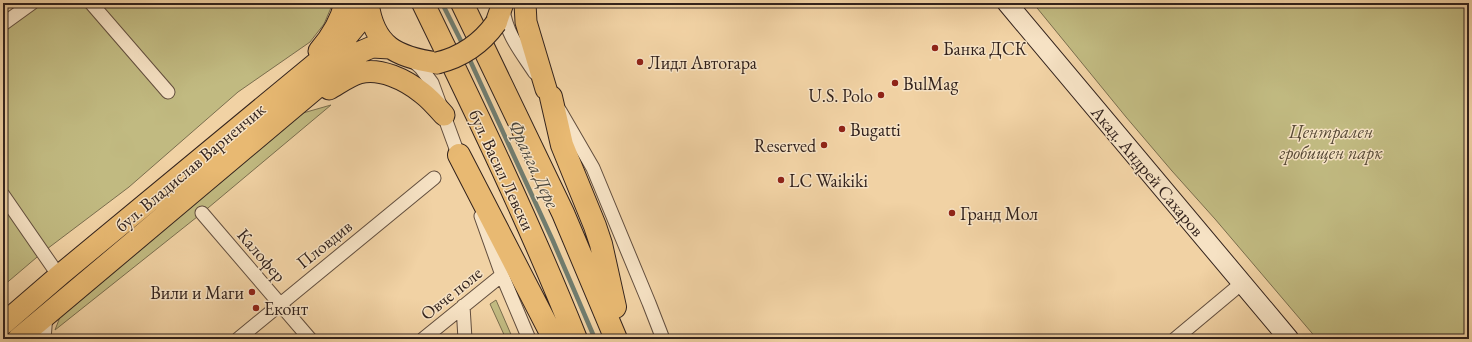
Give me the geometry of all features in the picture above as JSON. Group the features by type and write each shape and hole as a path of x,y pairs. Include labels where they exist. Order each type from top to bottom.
{"highway":[{"name":"бул. Васил Левски","path":"423,3 482,124 524,215 576,339"},
{"name":"бул. Васил Левски","path":"462,3 563,213 616,339"},
{"path":"549,93 562,145 601,244 622,339"},
{"path":"459,155 554,339"}],"main road":[{"path":"294,81 331,36 343,11 345,3"},
{"path":"367,3 372,24 383,42 390,48 408,57 438,63 455,58 470,50 485,37 496,23 503,3"},
{"name":"бул. Владислав Варненчик","path":"3,324 344,40 359,22 367,3"},
{"path":"525,3 526,22 549,93"},
{"name":"бул. Владислав Варненчик","path":"18,339 358,53 372,47 390,48"},
{"path":"290,110 357,73 373,72 393,77 415,88 444,115"}],"street":[{"path":"3,24 32,3"},
{"path":"91,3 168,92"},
{"path":"503,3 505,20 509,32 549,93 592,168 663,339"},
{"name":"Акад. Андрей Сахаров","path":"1008,3 1289,339"},
{"path":"408,57 421,68 432,83 502,275 529,339"},
{"name":"Пловдив","path":"238,339 434,178"},
{"path":"3,195 59,276"},
{"name":"Калофер","path":"202,213 310,339"},
{"name":"Овче поле","path":"423,339 502,275"},
{"path":"1175,339 1242,283"},
{"path":"463,306 465,339"},
{"path":"44,339 46,315"}],"green space":[{"path":"32,3 333,3 324,24 310,42 238,92 129,187 43,252 3,286 3,24"},
{"name":"Централен гробищен парк","path":"1033,3 1469,3 1469,339 1317,339 1126,117"},
{"path":"331,105 202,213 55,330 65,304 296,115"},
{"path":"496,300 513,339 506,339 490,304"}],"waterway":[{"name":"Франга Дере","path":"442,3 464,47"},
{"name":"Франга Дере","path":"468,56 553,241 595,339"}],"place":[{"name":"Банка ДСК","path":"935,48"},
{"name":"Лидл Автогара","path":"640,62"},
{"name":"BulMag","path":"895,83"},
{"name":"U.S. Polo","path":"881,95"},
{"name":"Bugatti","path":"842,129"},
{"name":"Reserved","path":"824,145"},
{"name":"LC Waikiki","path":"781,180"},
{"name":"Гранд Мол","path":"952,213"},
{"name":"Вили и Маги","path":"252,292"},
{"name":"Еконт","path":"256,308"}]}
